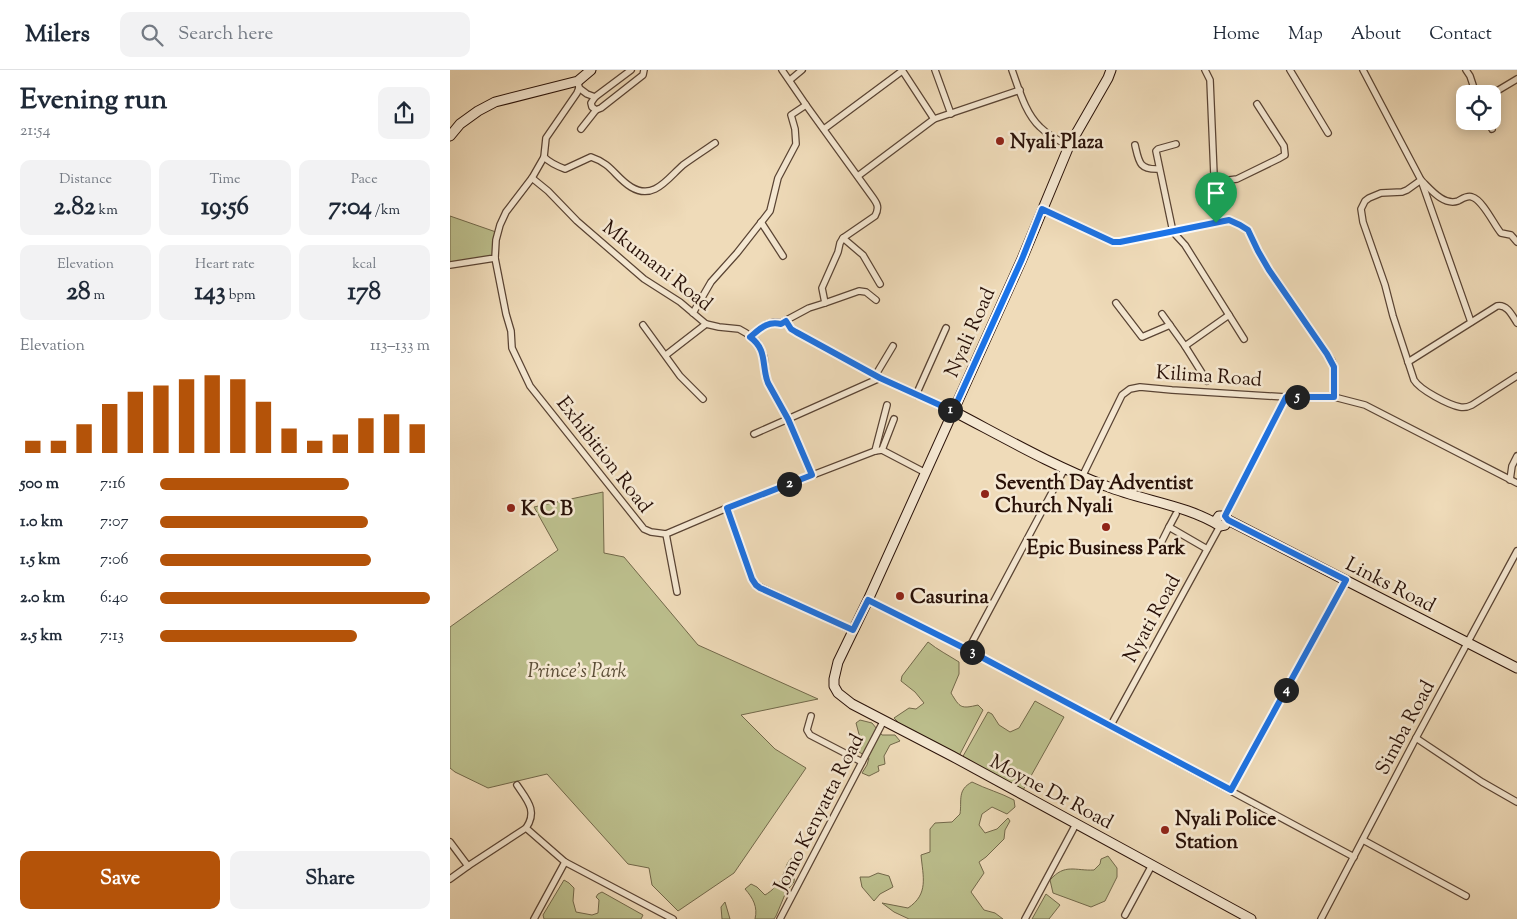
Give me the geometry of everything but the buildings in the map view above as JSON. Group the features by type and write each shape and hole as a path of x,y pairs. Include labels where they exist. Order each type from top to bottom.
{"main road":[{"path":"450,136 460,124 496,102 578,85 591,70"},
{"name":"Nyali Road","path":"838,692 834,686 835,671 1022,259 1070,146 1111,70"},
{"name":"Links Road","path":"953,411 1082,477 1109,488 1250,531 1517,668"},
{"name":"Moyne Dr Road","path":"838,692 852,704 1251,919"}],"street":[{"path":"596,110 590,103 595,97 631,70"},
{"path":"581,129 596,110 643,75 644,70"},
{"path":"782,70 878,204 875,216 843,238 840,243 822,288 825,303"},
{"path":"790,80 802,70"},
{"path":"824,129 902,70 934,119"},
{"path":"935,70 951,114"},
{"path":"1012,70 1026,106 1038,125 1055,138 1070,146"},
{"path":"1206,70 1210,80 1216,223"},
{"path":"1290,70 1328,133"},
{"path":"1363,70 1421,180 1471,322"},
{"path":"1466,70 1473,85"},
{"path":"1501,89 1517,79"},
{"path":"578,85 587,94 595,97"},
{"name":"Exhibition Road","path":"578,85 577,93 546,138 544,157 532,178 506,212 496,240 495,258 511,331 512,348 530,386 644,529 666,534"},
{"path":"858,176 934,119 1020,90"},
{"path":"1214,182 1237,179 1285,155 1284,146 1257,104"},
{"path":"693,313 712,282 770,211 778,178 796,144 795,129 791,115 806,105"},
{"path":"544,157 549,162 565,169 591,157 598,159 609,166 630,187 641,192 651,191 660,186 715,143"},
{"path":"1176,144 1156,151 1173,232 1184,245 1244,338"},
{"path":"1135,145 1139,162 1142,166 1150,169 1159,169"},
{"name":"Mkumani Road","path":"532,178 548,191 576,221 632,270 680,302 706,324 739,329 750,337"},
{"path":"1421,180 1434,193 1448,202 1468,197 1475,198 1501,233 1512,235 1517,242"},
{"path":"1421,180 1402,192 1381,193 1369,198 1361,209 1363,222 1385,285 1408,362 1418,385 1443,400 1466,408 1517,376"},
{"path":"1042,209 1113,242 1229,220 1248,230 1269,270 1332,361 1335,371 1334,397"},
{"path":"761,222 783,256"},
{"path":"843,238 863,255 880,284"},
{"path":"450,265 495,258"},
{"path":"812,475 788,419 768,383 761,348 750,337 767,324 774,322 781,324 809,308 858,291 866,292 876,300"},
{"path":"1116,303 1142,337 1170,325"},
{"path":"1408,362 1497,306 1505,307 1517,323"},
{"path":"1162,314 1207,381"},
{"path":"1185,346 1229,315"},
{"path":"786,321 791,329 878,377 953,411"},
{"path":"666,355 706,324"},
{"path":"643,325 680,376 703,398"},
{"path":"916,395 946,328"},
{"path":"754,434 878,377 893,346"},
{"name":"Kilima Road","path":"1082,477 1122,395 1130,389 1140,387 1286,397 1334,397 1365,405 1517,484"},
{"name":"Nyati Road","path":"1111,725 1222,521 1286,397"},
{"path":"875,450 887,405"},
{"path":"882,450 894,419"},
{"path":"677,592 666,534 875,450 882,450 924,472"},
{"path":"1510,480 1512,466 1517,456"},
{"path":"968,650 1065,468"},
{"path":"727,508 752,579 756,585 853,630"},
{"path":"1161,543 1176,514"},
{"path":"1169,527 1207,549"},
{"name":"Simba Road","path":"1321,919 1517,551"},
{"path":"1231,790 1346,580"},
{"path":"868,600 1111,725 1354,857"},
{"path":"811,716 808,730 810,734 862,762"},
{"name":"Jomo Kenyatta Road","path":"780,919 884,720"},
{"path":"1416,738 1482,782 1517,802"},
{"path":"450,879 526,828 531,821 532,811 517,785"},
{"path":"1025,919 1076,824"},
{"path":"526,828 565,862 673,919"},
{"path":"1363,840 1466,896"},
{"path":"450,842 468,866"},
{"path":"534,919 565,862"},
{"path":"1125,915 1152,865"}],"green space":[{"path":"450,216 496,232 495,258 450,264"},
{"name":"Prince's Park","path":"603,492 604,553 624,557 698,645 818,699 741,715 775,749 806,768 734,873 678,911 652,885 649,868 628,864 547,774 488,788 450,768 450,627 558,550 534,507"},
{"path":"928,642 959,662 959,674 951,693 957,702 964,707 978,705 983,710 959,756 902,726 894,718 909,708 916,709 924,703 915,692 901,681 902,676"},
{"path":"1035,701 1064,717 1022,792 962,758 988,712 992,714 999,725 1010,732 1019,728"},
{"path":"860,720 872,723 882,735 895,735 900,741 890,745 884,756 885,764 878,766 879,771 869,776 862,773 869,758 859,752 860,738 856,723"},
{"path":"972,782 1014,800 1015,807 1007,814 992,807 982,814 979,825 985,833 997,829 1008,818 1010,821 1005,830 1004,839 979,862 984,873 971,892 984,910 995,913 1003,919 909,919 894,912 882,903 908,908 915,903 922,891 923,884 921,855 930,852 930,829 935,823 952,822 960,814 962,792"},
{"path":"799,854 804,855 795,868 794,882 786,892 774,919 755,919 754,903 745,889 751,884 765,895 780,881 790,860"},
{"path":"1108,856 1117,868 1117,877 1105,901 1091,907 1053,893 1050,880 1055,875 1070,869 1094,870 1100,864 1101,859"},
{"path":"878,873 889,876 893,887 880,894 874,901 862,887 860,877 869,877"},
{"path":"564,880 574,888 573,901 576,912 592,915 598,913 599,900 596,897 602,892 643,915 641,919 544,919 543,915"},
{"path":"1046,894 1060,905 1049,919 1032,919"},
{"path":"725,902 730,919 722,919 721,907"}],"place":[{"name":"Nyali Plaza","path":"1000,141"},
{"name":"Seventh Day Adventist Church Nyali","path":"985,494"},
{"name":"K C B","path":"511,508"},
{"name":"Epic Business Park","path":"1106,527"},
{"name":"Casurina","path":"900,596"},
{"name":"Nyali Police Station","path":"1165,830"}],"route":[{"path":"1042,209 1113,242 1216,223 1229,220 1248,230 1269,270 1332,361 1335,371 1334,397 1286,397 1225,516 1228,520 1346,580 1231,790 968,650 868,600 853,630 756,585 752,579 727,508 812,475 788,419 768,383 761,348 750,337 762,327 774,322 781,324 786,321 791,329 875,376 953,411 1022,259 1042,209"}]}
